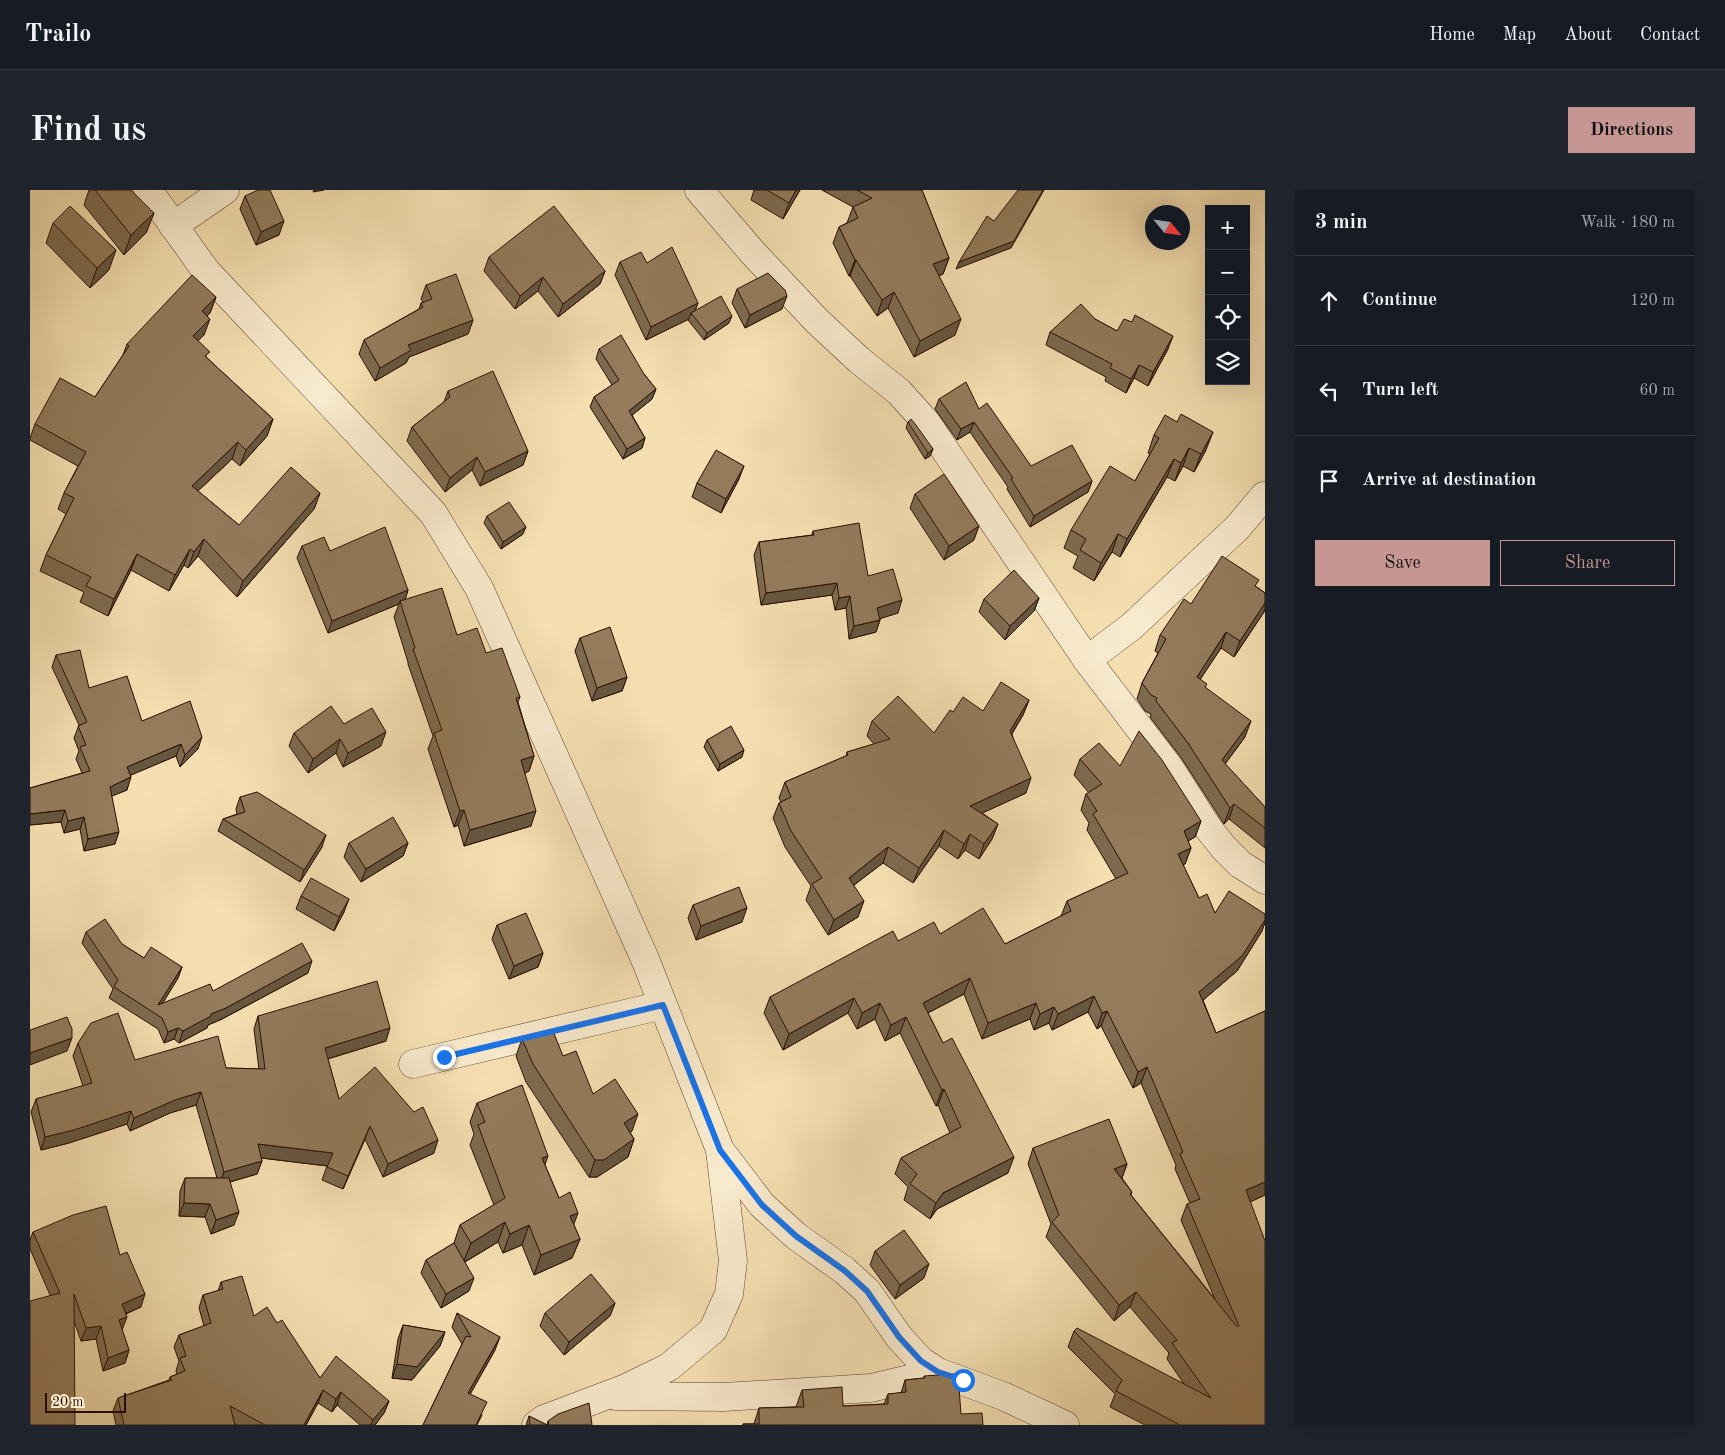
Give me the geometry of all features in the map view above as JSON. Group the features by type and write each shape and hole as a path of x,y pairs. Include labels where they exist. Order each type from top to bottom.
{"street":[{"path":"148,190 206,271 433,512 479,588 645,959 720,1150 733,1261 729,1294 713,1330 669,1367 626,1388 544,1420 536,1425"},
{"path":"173,226 225,190"},
{"path":"699,190 753,253 817,321 859,360 899,392 926,422 1087,660 1169,768 1208,828 1240,864 1265,880"},
{"path":"1087,660 1131,628 1237,528 1264,496"},
{"path":"412,1064 663,1005"},
{"path":"720,1150 762,1205 796,1236 845,1271 867,1291 899,1337 921,1361 938,1372 1003,1396 1065,1425"},
{"path":"605,1396 724,1397 871,1388 938,1372"}],"building":[{"path":"95,190 131,190 154,213 131,235"},
{"path":"258,190 270,190 284,221 261,232 245,196"},
{"path":"767,190 796,190 789,203"},
{"path":"857,190 922,190 949,258 933,264 961,319 920,341 894,292 882,300 855,260 839,227 858,218 853,207 872,198"},
{"path":"1018,190 1043,190 1014,241 959,262 987,216 994,221"},
{"path":"70,206 116,250 97,268 53,223"},
{"path":"554,206 605,271 563,304 543,277 520,296 489,257"},
{"path":"672,247 698,303 651,327 620,262 641,252 647,263"},
{"path":"768,273 785,290 787,296 750,315 737,289"},
{"path":"456,274 473,320 408,345 411,350 380,368 364,340 423,307 421,303 432,299 426,285"},
{"path":"192,275 216,297 202,311 210,319 193,336 210,352 205,356 273,419 246,450 238,442 192,486 239,525 291,467 320,493 243,581 204,539 194,552 190,549 175,575 137,554 114,599 86,586 91,577 46,555 74,498 64,493 86,452 35,424 60,378 95,397 129,346 127,344"},
{"path":"721,296 732,316 707,333 691,313"},
{"path":"1081,304 1095,319 1117,331 1124,319 1132,322 1135,315 1173,336 1153,372 1139,365 1131,379 1110,368 1112,364 1050,332"},
{"path":"621,335 644,374 656,389 629,411 645,438 627,449 594,397 619,380 599,349"},
{"path":"493,371 528,451 485,472 477,457 450,478 412,427 450,397 448,391"},
{"path":"966,382 979,409 987,403 1031,466 1072,445 1092,481 1034,516 1011,479 1013,478 974,422 961,429 939,399"},
{"path":"1181,414 1213,432 1201,454 1189,448 1181,463 1174,459 1127,539 1118,534 1101,563 1080,550 1086,539 1071,530 1110,466 1135,481 1159,438 1154,435 1165,415 1177,422"},
{"path":"911,419 933,449 928,453 908,422"},
{"path":"716,450 744,466 726,499 697,483"},
{"path":"944,474 979,526 949,546 915,494"},
{"path":"509,502 526,527 503,542 487,516"},
{"path":"859,523 868,576 893,569 902,600 877,608 880,620 854,626 850,596 839,598 837,583 766,593 759,542 814,535 813,531"},
{"path":"385,527 408,590 332,621 302,546 324,537 330,551"},
{"path":"1222,556 1259,580 1255,586 1265,593 1265,603 1240,641 1226,632 1197,677 1207,684 1205,687 1251,721 1222,760 1265,807 1265,828 1234,804 1230,808 1188,743 1156,701 1157,698 1151,695 1142,683 1166,639 1160,635 1184,599 1191,604"},
{"path":"1014,570 1039,598 1010,626 984,599"},
{"path":"442,588 457,635 477,628 486,653 502,648 520,697 516,698 534,756 521,760 536,811 470,830 464,810 460,811 434,733 442,730 413,649 415,648 400,601"},
{"path":"610,627 627,677 597,688 580,638"},
{"path":"80,650 89,688 127,676 142,721 190,701 202,737 185,755 181,744 127,767 131,777 110,787 119,832 88,839 84,817 68,821 65,810 30,814 30,788 90,771 80,747 86,745 78,726 87,722 56,655"},
{"path":"1001,682 1029,700 1010,731 1031,778 970,806 998,824 984,844 970,834 964,844 944,830 919,868 888,847 849,878 864,901 834,920 812,884 822,878 791,831 779,803 791,797 785,782 848,755 847,752 890,739 872,721 898,696 934,733 950,710 953,712 963,697 983,711"},
{"path":"331,706 344,724 372,708 386,732 348,753 340,739 313,759 294,733"},
{"path":"731,726 744,750 720,764 707,740"},
{"path":"1139,731 1162,760 1201,821 1184,831 1191,848 1178,854 1199,898 1207,894 1215,913 1229,891 1265,914 1265,920 1242,956 1199,992 1216,1033 1265,1011 1265,1182 1246,1190 1265,1241 1265,1425 1180,1425 1116,1391 1122,1380 1074,1331 1077,1328 1211,1398 1172,1343 1177,1340 1136,1292 1119,1305 1052,1222 1059,1215 1033,1148 1109,1119 1127,1164 1114,1169 1132,1192 1130,1194 1237,1327 1239,1326 1187,1204 1200,1199 1180,1154 1183,1152 1147,1067 1138,1072 1107,1011 1102,1013 1094,996 1058,1014 1054,1007 1040,1014 1036,1003 988,1023 970,978 923,1003 943,1043 952,1038 1014,1157 943,1193 936,1203 910,1184 917,1174 901,1158 961,1127 944,1089 942,1090 906,1017 891,1025 880,1003 862,1013 854,998 789,1034 770,997 893,931 898,941 934,922 940,934 983,908 1005,944 1071,911 1067,901 1128,873 1093,814 1097,811 1086,794 1102,784 1080,759 1099,743 1120,766"},
{"path":"257,792 326,835 304,870 223,819 245,812 240,797"},
{"path":"393,817 408,843 366,869 349,843"},
{"path":"311,878 349,899 339,917 301,896"},
{"path":"739,887 747,908 701,926 693,905"},
{"path":"526,913 543,953 514,966 497,925"},
{"path":"105,919 122,944 144,958 151,947 182,967 158,1005 210,984 213,991 302,943 312,961 226,1008 211,1014 211,1016 183,1031 178,1028 168,1032 162,1018 114,987 118,980 86,932"},
{"path":"377,981 390,1028 325,1048 339,1099 375,1067 414,1112 423,1107 438,1140 388,1164 370,1126 348,1176 327,1167 333,1153 258,1144 262,1161 224,1172 201,1092 175,1100 134,1118 131,1111 74,1130 45,1137 36,1099 92,1083 78,1043 91,1023 118,1013 135,1060 218,1036 226,1068 265,1069 258,1016"},
{"path":"67,1017 72,1029 72,1038 30,1053 30,1030"},
{"path":"553,1031 563,1056 576,1051 593,1094 615,1079 638,1114 624,1123 634,1139 604,1160 595,1160 533,1064 522,1039"},
{"path":"522,1085 548,1156 542,1158 559,1198 570,1192 578,1213 570,1216 580,1239 541,1255 529,1225 510,1234 505,1222 471,1243 460,1225 505,1198 478,1125 485,1122 477,1103"},
{"path":"185,1178 229,1178 239,1212 216,1220 210,1204 184,1203"},
{"path":"106,1206 120,1255 127,1252 145,1294 122,1304 127,1317 119,1320 129,1350 108,1358 101,1326 86,1328 74,1294 75,1425 30,1425 30,1301 60,1293 33,1232 73,1215"},
{"path":"904,1230 929,1264 900,1285 875,1251"},
{"path":"454,1243 474,1278 446,1294 426,1260"},
{"path":"591,1274 615,1303 569,1342 545,1313"},
{"path":"242,1276 254,1316 267,1307 277,1323 282,1320 320,1378 336,1356 389,1401 373,1420 341,1392 336,1399 323,1390 304,1425 265,1425 230,1406 235,1425 124,1425 118,1398 172,1380 170,1377 185,1371 180,1358 186,1356 179,1335 211,1323 203,1295 223,1289 221,1282"},
{"path":"457,1313 500,1337 468,1393 487,1402 476,1425 423,1425 466,1336 471,1337"},
{"path":"403,1325 445,1332 417,1367 397,1364"},
{"path":"958,1375 961,1414 982,1413 983,1425 743,1425 759,1424 759,1408 804,1407 802,1390 842,1387 843,1406 888,1404 888,1394 906,1392 905,1380 925,1378 924,1376"},
{"path":"589,1403 592,1425 549,1425 548,1421 558,1414"},
{"path":"529,1416 547,1425 530,1425"}],"route":[{"path":"444,1057 663,1005 720,1150 762,1205 796,1236 845,1271 867,1291 899,1337 921,1361 938,1372 963,1380"}]}
